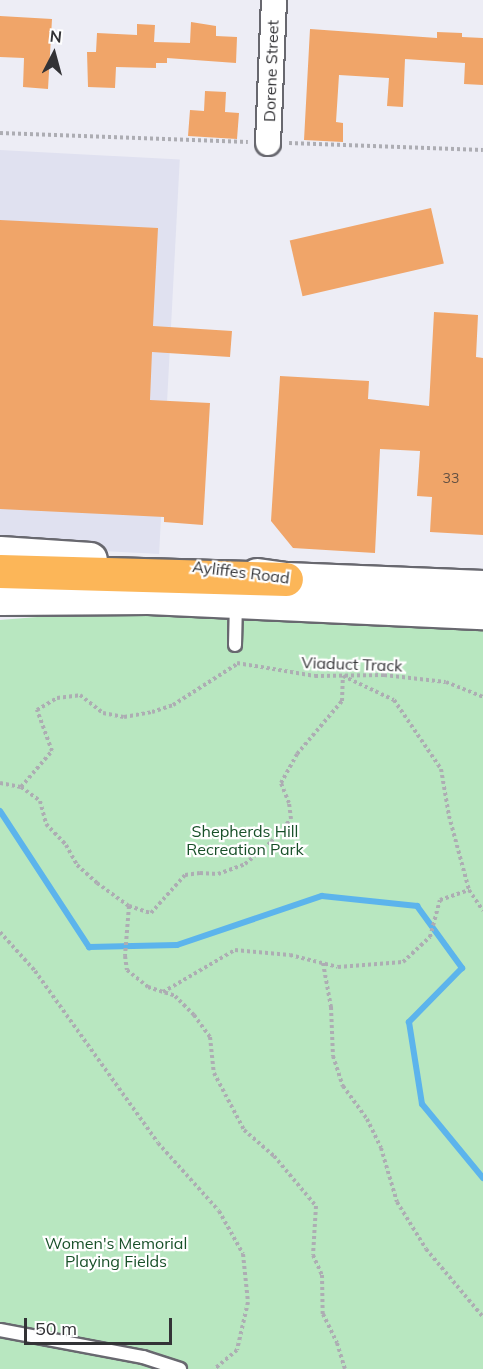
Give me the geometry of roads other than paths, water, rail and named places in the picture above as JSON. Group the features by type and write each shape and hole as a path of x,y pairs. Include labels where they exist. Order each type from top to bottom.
{"highway":[{"path":"0,571 286,579"}],"main road":[{"name":"Ayliffes Road","path":"0,553 191,566 286,579 483,587"},
{"name":"Ayliffes Road","path":"0,598 61,596 236,601 483,612"}],"street":[{"name":"Dorene Street","path":"268,143 274,0"}],"lane":[{"path":"235,645 236,601"},
{"path":"0,1330 143,1357 180,1369"}],"waterway":[{"path":"0,811 89,947 177,945 322,896 417,906 462,968 409,1022 422,1104 483,1178"}],"park label":[{"name":"Shepherds Hill Recreation Park","path":"245,840"},
{"name":"Women's Memorial Playing Fields","path":"116,1252"}]}
